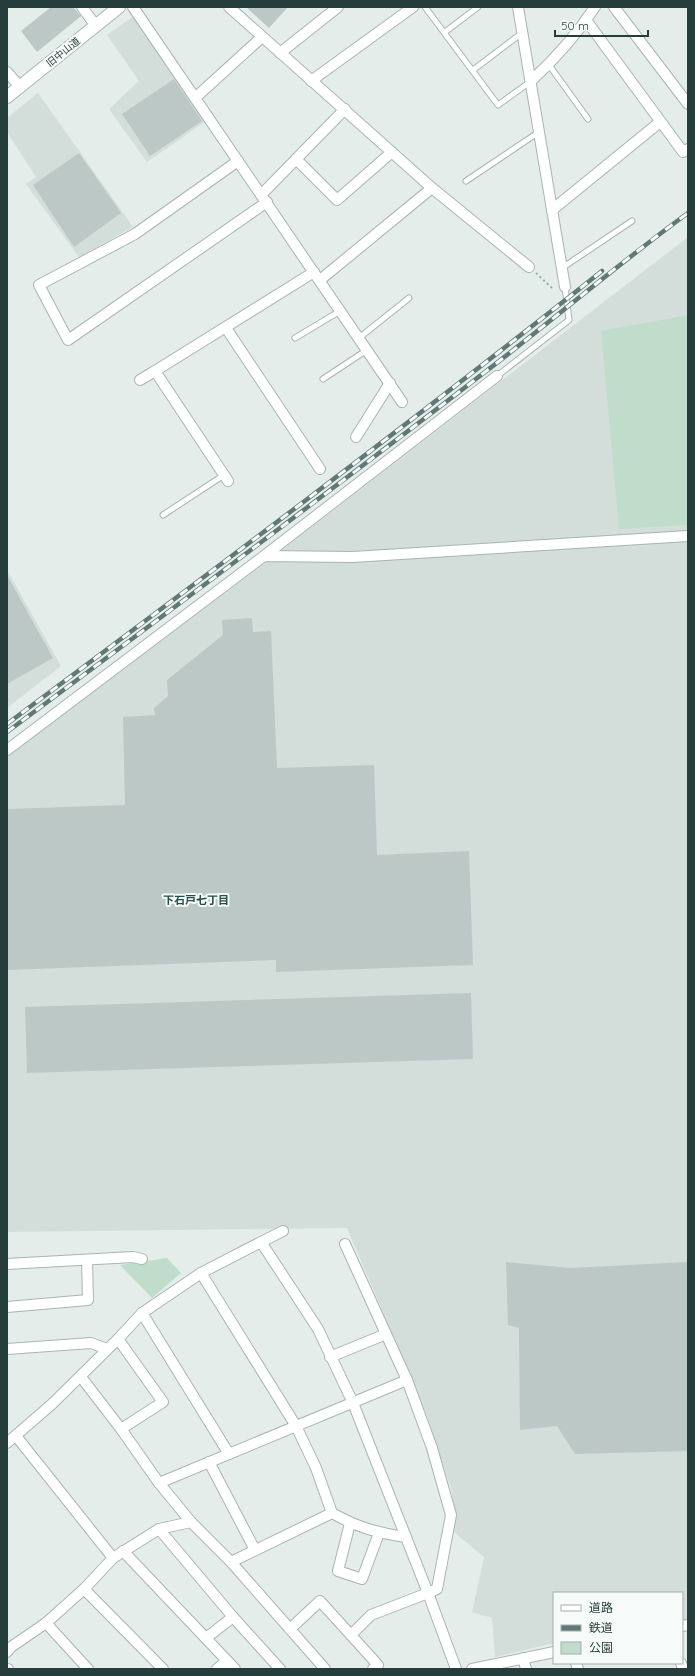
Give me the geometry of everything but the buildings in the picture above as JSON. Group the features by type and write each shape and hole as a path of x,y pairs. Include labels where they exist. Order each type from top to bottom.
{"main road":[{"name":"旧中山道","path":"7,97 118,7"}],"street":[{"path":"82,7 96,26"},
{"path":"133,7 402,402"},
{"path":"229,7 432,188 529,267"},
{"path":"280,53 338,7"},
{"path":"311,81 414,7"},
{"path":"518,7 565,287"},
{"path":"531,81 549,65 595,7"},
{"path":"614,7 688,104"},
{"path":"586,20 683,152 688,149"},
{"path":"195,98 262,37"},
{"path":"7,72 20,87"},
{"path":"238,161 135,234 39,285 68,340 264,199 296,159 345,109"},
{"path":"552,210 660,122"},
{"path":"296,159 337,200 392,152"},
{"path":"140,380 226,328 317,276 432,188"},
{"path":"226,328 320,469"},
{"path":"155,371 226,478"},
{"path":"7,750 264,556 497,376"},
{"path":"356,437 390,383"},
{"path":"264,556 353,556 688,536"},
{"path":"7,1443 81,1377 142,1314 201,1273 283,1232"},
{"path":"261,1242 318,1329 353,1403 428,1593 456,1669"},
{"path":"345,1244 407,1380 432,1448 451,1515 437,1589 371,1615 351,1635"},
{"path":"7,1264 133,1257 142,1259"},
{"path":"7,1307 88,1300 87,1260"},
{"path":"201,1273 296,1426 316,1468 332,1513 350,1524 379,1533 406,1537"},
{"path":"142,1314 229,1454"},
{"path":"330,1357 386,1334"},
{"path":"118,1339 163,1402 121,1429"},
{"path":"7,1349 91,1342 107,1349"},
{"path":"81,1377 121,1429 159,1483 191,1522 231,1562 325,1669"},
{"path":"159,1483 407,1380"},
{"path":"16,1436 113,1558"},
{"path":"209,1462 255,1550"},
{"path":"231,1562 332,1513"},
{"path":"7,1652 46,1623 84,1588 113,1558 159,1529 191,1522"},
{"path":"350,1524 338,1571 362,1579 379,1533"},
{"path":"159,1529 233,1618 280,1669"},
{"path":"124,1551 235,1669"},
{"path":"84,1588 162,1669"},
{"path":"290,1629 320,1601 378,1665 372,1669"},
{"path":"206,1638 233,1618"},
{"path":"46,1623 88,1669"},
{"path":"472,1669 553,1652"},
{"path":"523,1658 526,1669"},
{"path":"217,1669 227,1661"}],"lane":[{"path":"425,7 498,105 531,81"},
{"path":"445,32 478,7"},
{"path":"473,70 523,33"},
{"path":"549,65 588,118"},
{"path":"466,181 539,132"},
{"path":"562,268 632,221"},
{"path":"497,376 569,320 565,287"},
{"path":"359,338 409,298"},
{"path":"295,338 340,311"},
{"path":"323,379 367,350"},
{"path":"163,515 226,478"}],"path":[{"path":"529,267 556,291 565,287"}],"shaded area":[{"path":"134,16 206,121 147,162 109,109 139,81 107,35"},
{"path":"38,93 133,227 79,257 26,184 36,177 7,132 7,118"},
{"path":"688,237 688,1622 683,1622 683,1592 553,1592 553,1643 495,1657 492,1618 472,1612 484,1557 454,1532 452,1491 426,1413 347,1228 7,1232 7,756 252,573"},
{"path":"7,570 61,666 7,708"}],"green space":[{"path":"688,315 688,525 619,529 601,331"},
{"path":"167,1258 181,1273 152,1298 120,1265"}],"railway":[{"path":"7,732 366,463 688,213"},
{"path":"7,724 381,443 602,271"}],"district":[{"name":"下石戸七丁目","path":"196,900"}]}
